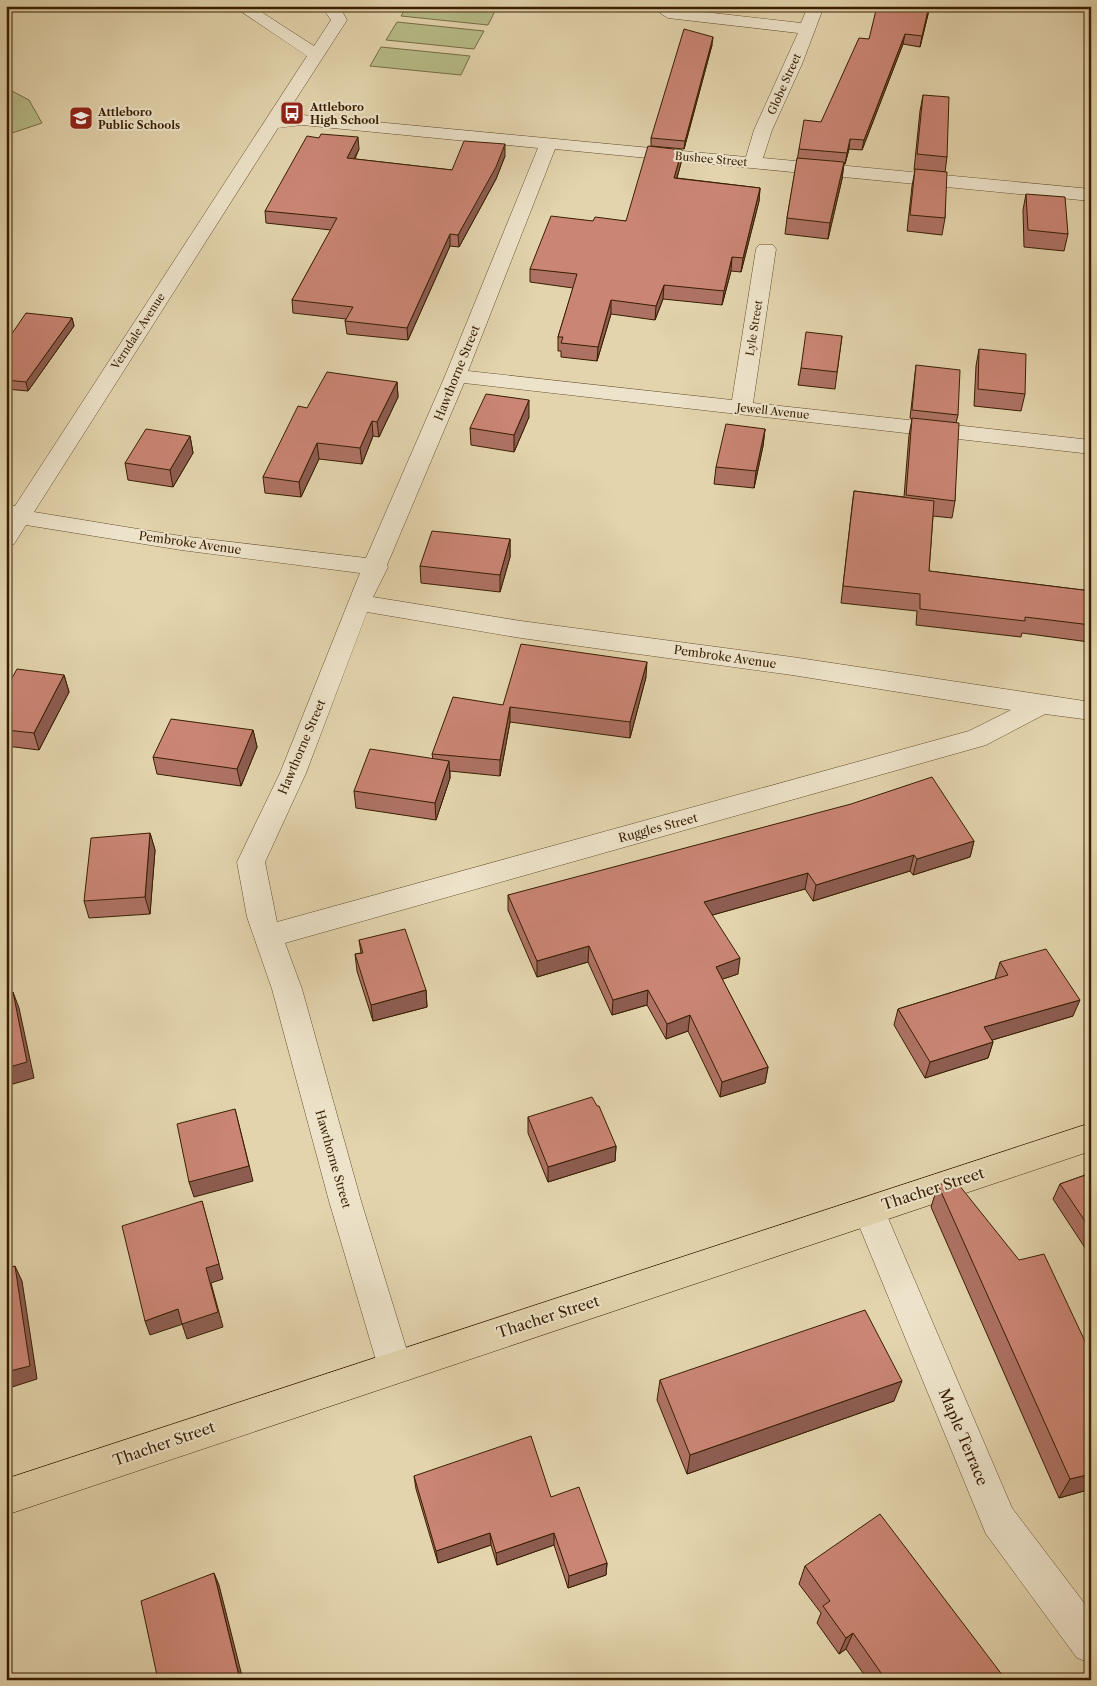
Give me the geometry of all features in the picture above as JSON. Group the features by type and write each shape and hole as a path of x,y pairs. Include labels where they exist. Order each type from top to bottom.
{"highway":[{"name":"Thacher Street","path":"6,1497 1091,1137"}],"street":[{"path":"241,6 316,55"},
{"name":"Verndale Avenue","path":"6,540 13,514 339,20 333,9 329,6"},
{"name":"Globe Street","path":"753,163 763,130 794,64 816,6"},
{"path":"668,13 807,29"},
{"name":"Bushee Street","path":"271,123 302,120 1091,195"},
{"name":"Hawthorne Street","path":"395,1367 344,1201 287,990 261,917 251,862 293,773 359,602 376,567 456,376 548,144"},
{"name":"Lyle Street","path":"742,407 766,249"},
{"name":"Jewell Avenue","path":"456,376 1091,447"},
{"name":"Pembroke Avenue","path":"13,514 181,543 376,567"},
{"name":"Pembroke Avenue","path":"359,602 445,619 837,672 1042,706 1091,711"},
{"name":"Ruggles Street","path":"268,936 977,738 1042,706"},
{"name":"Maple Terrace","path":"869,1210 999,1521 1091,1644"}],"green space":[{"path":"407,6 497,7 488,25 401,16"},
{"path":"397,22 484,31 474,49 386,40"},
{"path":"381,47 470,56 461,75 370,66"},
{"path":"6,88 29,100 42,123 6,135"}],"building":[{"path":"877,6 929,6 922,36 905,34 864,140 850,139 847,153 799,149 804,120 821,122 859,38 869,39"},
{"path":"684,29 713,37 685,141 651,138"},
{"path":"923,95 949,97 947,157 917,154"},
{"path":"321,134 358,137 347,158 452,170 464,141 505,144 496,167 458,235 450,234 407,328 345,321 353,307 292,300 337,218 265,211 307,136 319,138"},
{"path":"648,146 682,150 674,178 760,188 743,258 732,257 724,291 664,285 656,306 611,300 598,347 561,343 563,337 558,337 577,274 530,269 551,216 593,221 595,217 626,221"},
{"path":"797,158 844,162 830,223 787,218"},
{"path":"915,169 947,172 945,218 910,215"},
{"path":"1026,194 1065,197 1068,234 1028,230"},
{"path":"26,313 72,318 26,382 6,380 6,335 11,335"},
{"path":"806,332 842,336 837,372 801,368"},
{"path":"979,349 1026,354 1025,394 978,389"},
{"path":"916,365 960,370 958,415 912,410"},
{"path":"327,372 397,382 377,422 372,421 360,448 317,443 299,482 263,477 298,406 307,408"},
{"path":"486,394 529,400 514,435 470,428"},
{"path":"912,418 959,423 955,501 906,495"},
{"path":"726,424 765,429 756,471 716,467"},
{"path":"146,429 190,436 170,470 125,463"},
{"path":"854,491 934,501 929,571 1091,591 1091,625 1025,617 1025,621 920,609 920,594 843,586"},
{"path":"432,531 510,539 500,575 420,566"},
{"path":"521,644 647,662 630,722 510,707 500,760 432,754 453,697 503,705"},
{"path":"17,669 64,675 34,733 6,730 6,689"},
{"path":"171,719 253,730 237,769 153,757"},
{"path":"370,749 449,761 435,803 354,791"},
{"path":"932,777 974,841 917,859 914,855 816,885 808,873 704,902 740,958 716,967 768,1067 722,1082 690,1015 667,1024 648,990 613,1000 589,946 537,961 508,895 851,804"},
{"path":"150,833 145,897 84,901 91,838"},
{"path":"405,929 426,990 371,1005 355,954 363,953 359,940"},
{"path":"1046,949 1080,1000 984,1027 993,1042 930,1062 898,1009 1008,975 1000,962"},
{"path":"13,992 27,1062 6,1068 6,994"},
{"path":"592,1097 597,1106 599,1106 616,1146 548,1167 528,1117"},
{"path":"235,1109 249,1166 189,1182 177,1124"},
{"path":"1091,1173 1091,1230 1060,1184"},
{"path":"955,1180 1019,1260 1044,1254 1091,1354 1091,1474 1070,1479 938,1185"},
{"path":"202,1201 219,1264 206,1268 218,1312 182,1324 178,1309 145,1321 122,1226"},
{"path":"15,1266 30,1366 6,1372 6,1269"},
{"path":"865,1310 902,1381 690,1455 660,1380"},
{"path":"531,1436 551,1497 579,1487 607,1563 569,1576 554,1533 496,1553 490,1533 436,1551 414,1476"},
{"path":"880,1514 1006,1680 886,1680 853,1633 846,1638 823,1606 830,1601 805,1566"},
{"path":"214,1573 240,1680 158,1680 141,1601"}],"place":[{"name":"Attleboro High School","path":"292,113"},
{"name":"Attleboro Public Schools","path":"81,118"}]}
